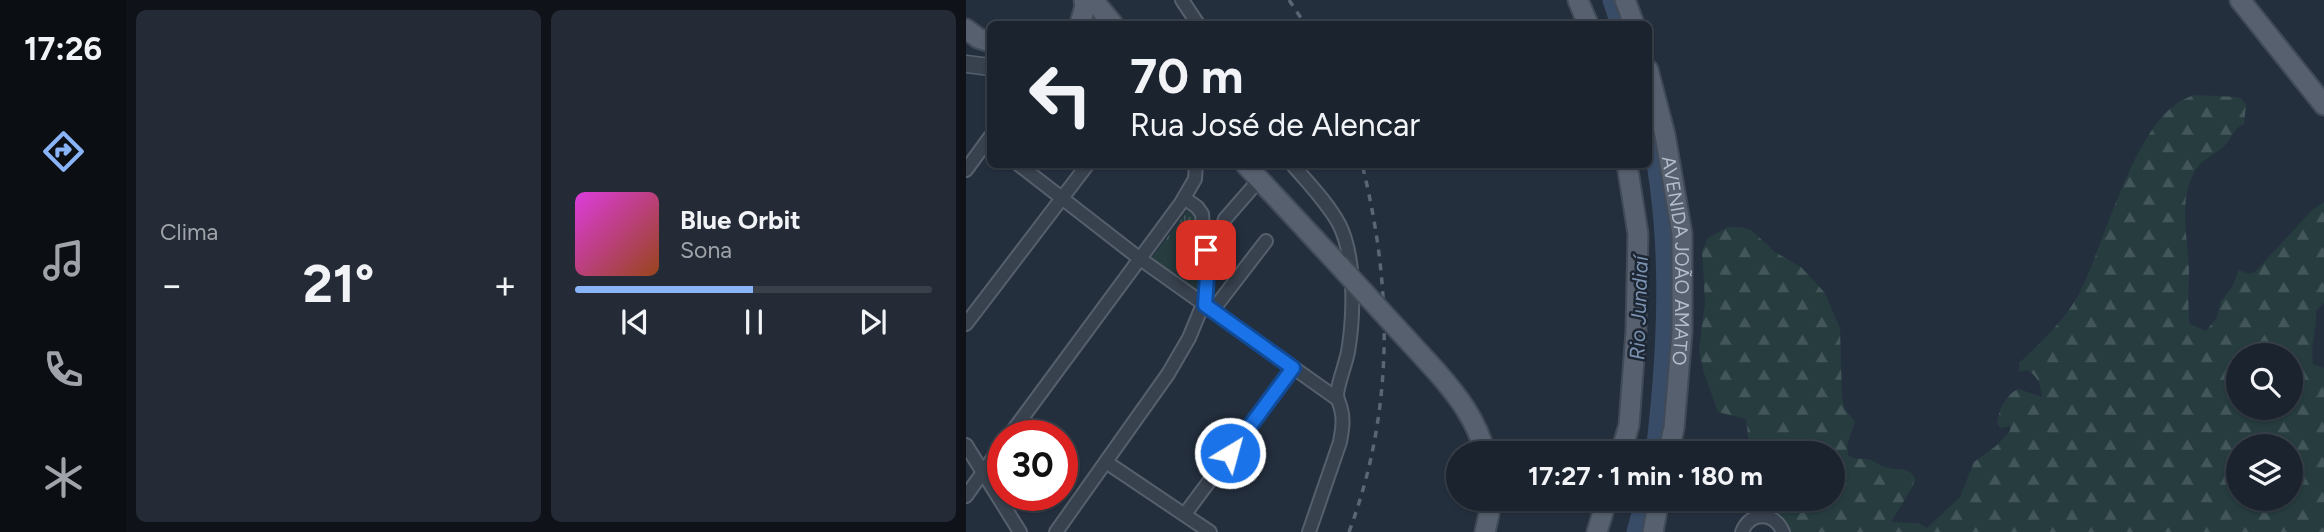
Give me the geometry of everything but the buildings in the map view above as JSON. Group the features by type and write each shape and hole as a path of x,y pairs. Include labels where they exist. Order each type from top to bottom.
{"main road":[{"path":"1081,21 1084,0"},
{"path":"1093,0 1110,21"},
{"path":"1578,0 1587,21"},
{"path":"1625,0 1633,21"},
{"path":"2240,0 2324,105"},
{"name":"AVENIDA JOÃO AMATO","path":"1652,85 1665,135 1682,234 1681,336 1671,441"},
{"path":"1248,168 1437,372 1459,398 1475,424 1481,441"},
{"name":"AVENIDA JOÃO AMATO","path":"1624,441 1629,425 1636,331 1639,234 1628,168"},
{"path":"1485,532 1489,511"},
{"path":"1597,532 1603,511"},
{"path":"1653,532 1657,511"}],"street":[{"path":"1182,0 1196,21"},
{"path":"966,64 987,67"},
{"path":"966,170 987,144"},
{"path":"1023,168 1139,258 1336,398 1342,410 1340,442 1309,532"},
{"path":"966,324 1085,168"},
{"path":"1021,420 1184,198 1195,180 1196,168"},
{"path":"1295,168 1339,224 1350,261 1352,306 1348,352 1336,398"},
{"path":"1207,276 1225,219 1259,180"},
{"path":"1184,198 1197,207 1202,215 1209,307"},
{"path":"1056,532 1168,374 1209,307 1266,241"},
{"path":"1185,514 1293,368"},
{"path":"966,445 1020,532"},
{"path":"1106,461 1210,532"},
{"path":"966,496 987,466"},
{"path":"1742,532 1749,519 1761,515 1780,524 1783,532"}],"green space":[{"path":"2196,95 2236,97 2242,99 2246,105 2244,124 2223,147 2200,164 2187,192 2185,218 2190,324 2206,331 2217,317 2221,301 2232,287 2239,270 2248,274 2255,272 2312,210 2324,202 2324,303 2316,311 2312,358 2313,364 2324,368 2324,532 1786,532 1769,511 1845,511 1845,441 1749,441 1746,419 1718,412 1699,350 1705,303 1702,251 1708,238 1728,227 1751,230 1775,252 1801,267 1825,293 1840,328 1842,398 1845,409 1855,422 1847,445 1848,455 1885,467 1906,470 1912,474 1915,478 1913,486 1891,522 1918,523 1927,528 1960,497 1974,462 1996,446 2010,431 2010,426 2000,428 1997,423 2006,399 2018,389 2042,397 2037,378 2028,370 2019,372 2019,363 2057,325 2076,299 2124,183 2156,125 2175,105"},
{"path":"1193,208 1198,216 1201,294 1149,261 1189,209"}],"waterway":[{"name":"Rio Jundiaí","path":"1612,0 1619,21"},
{"name":"Rio Jundiaí","path":"1652,144 1665,246 1666,288 1663,371 1656,441"},
{"name":"Rio Jundiaí","path":"1636,532 1642,511"}],"railway":[{"path":"1289,0 1303,21"},
{"path":"1349,532 1364,487 1374,441 1384,350 1379,257 1363,168"}],"route":[{"path":"1206,250 1205,305 1293,368 1230,453"}]}
